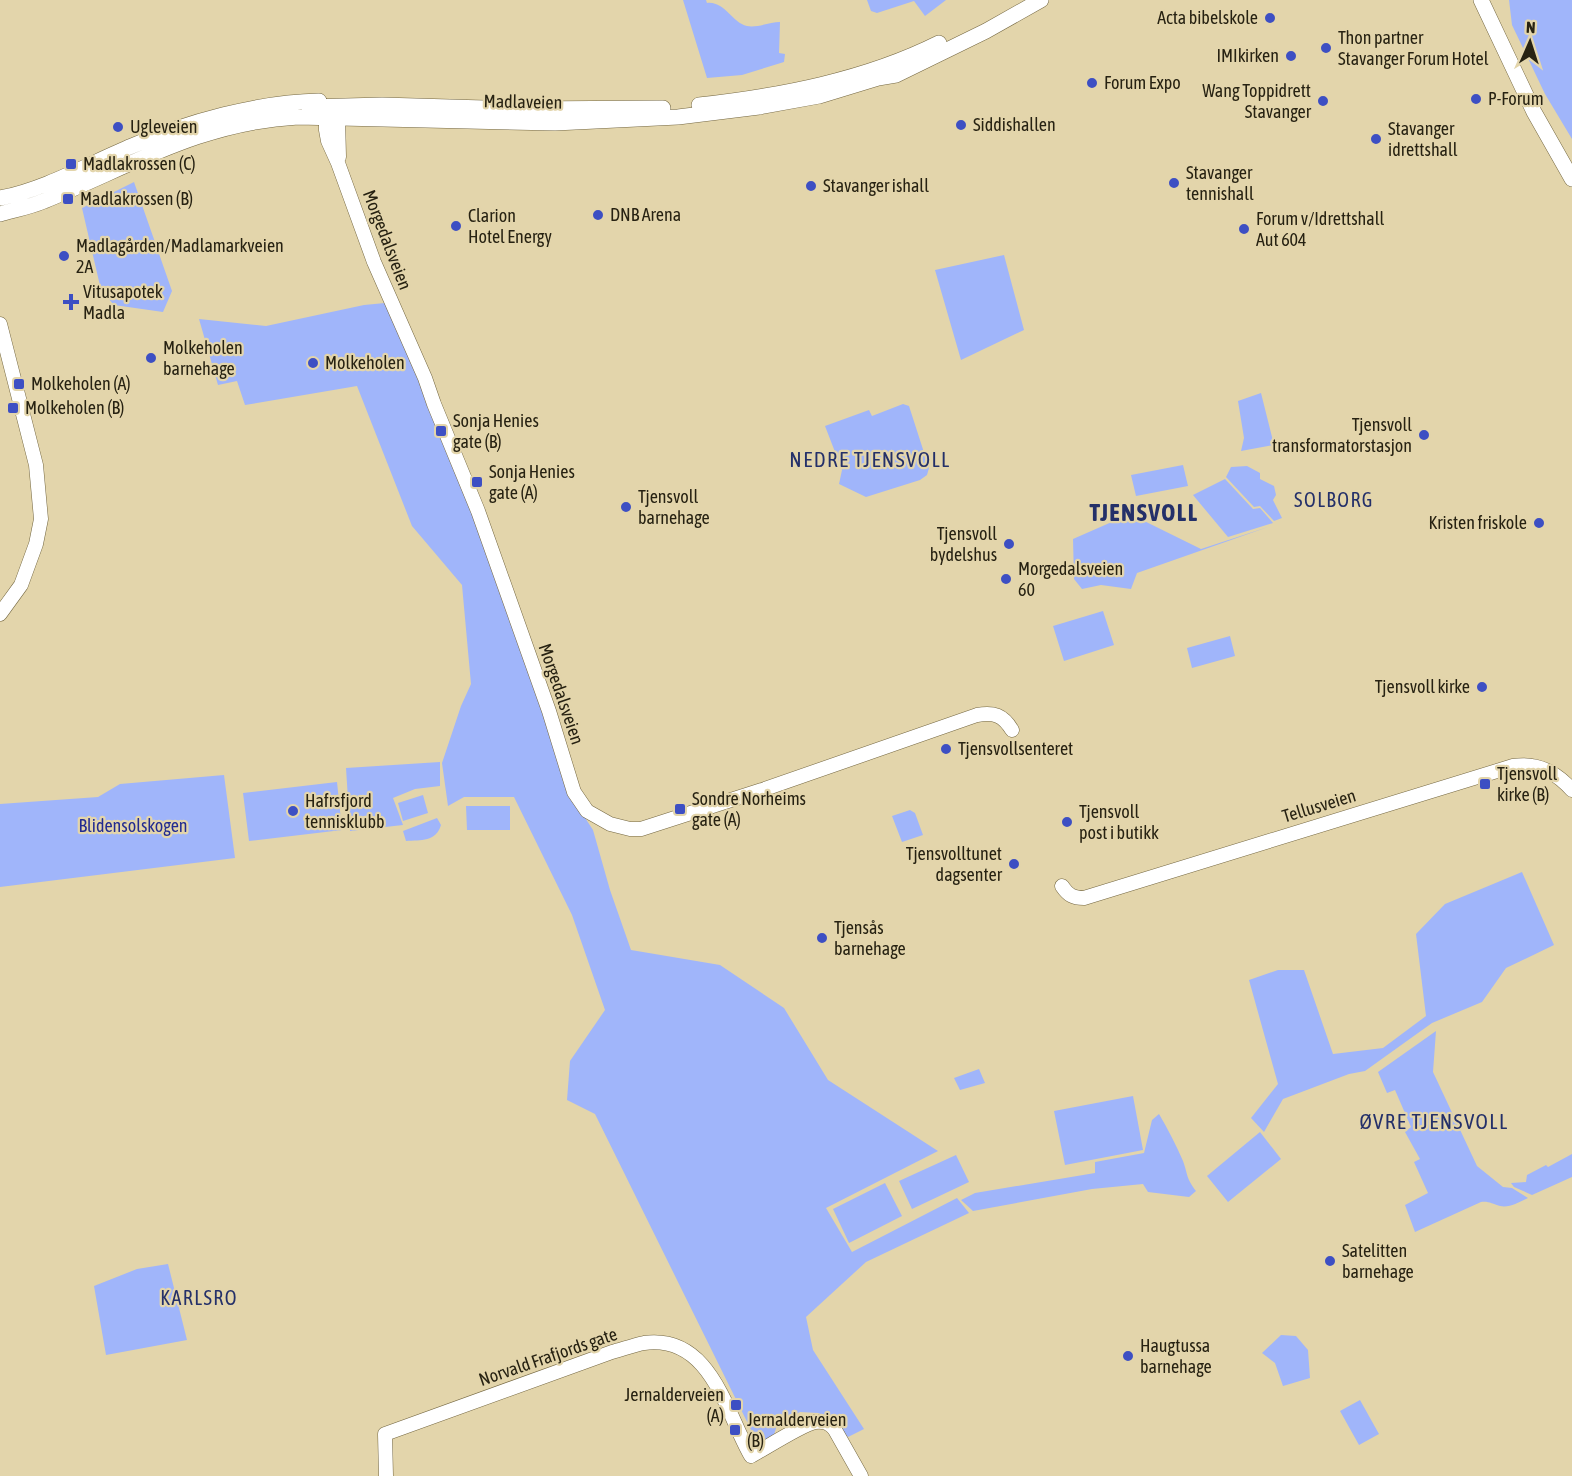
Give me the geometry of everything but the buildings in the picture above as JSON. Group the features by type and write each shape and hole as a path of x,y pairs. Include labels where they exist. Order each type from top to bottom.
{"main road":[{"name":"Madlaveien","path":"0,198 48,182 187,125 270,105 341,100 382,105 523,109 649,109 707,104 773,94 876,69 932,46 1022,0"},
{"name":"Madlaveien","path":"243,112 297,107 332,114 555,123 678,117 759,107 819,96 878,78 896,75 986,31 1041,0"},
{"path":"1481,0 1534,112 1572,179"},
{"path":"1493,0 1504,29 1572,165"},
{"name":"Madlaveien","path":"0,214 41,202 209,132 248,122 332,114 382,105"}],"street":[{"name":"Morgedalsveien","path":"332,114 326,130 374,262 460,464 544,698 574,792 587,811 609,824 641,829 977,715 996,714 1006,721 1012,730"},
{"path":"0,324 36,465 41,519 36,544 21,585 0,614"},
{"path":"0,351 8,374 15,384"},
{"name":"Tellusveien","path":"1067,891 1077,898 1090,896 1513,766 1526,765 1545,769 1560,778 1572,790"},
{"name":"Norvald Frafjords gate","path":"386,1476 385,1434 612,1352 645,1343 674,1346 700,1361 715,1379 751,1456 808,1424 823,1422 832,1425 861,1476"}],"green space":[{"path":"683,0 706,0 707,3 719,5 737,21 747,26 780,22 779,53 785,54 784,62 742,75 707,78"},
{"path":"867,0 946,0 925,16 914,1 877,13 871,11"},
{"path":"1509,0 1572,0 1572,139 1545,94 1512,25"},
{"path":"134,182 172,291 163,312 114,305 101,290 82,208"},
{"path":"1004,255 1024,330 961,360 935,270"},
{"path":"385,303 465,488 576,804 593,830 610,890 631,950 720,965 784,1008 828,1080 938,1151 826,1208 852,1252 957,1198 969,1213 866,1262 806,1317 813,1350 864,1429 848,1437 832,1418 818,1413 800,1412 777,1425 773,1438 759,1446 595,1114 567,1100 570,1061 605,1010 572,915 514,797 464,797 448,806 442,763 461,706 471,684 462,585 412,526 357,386 245,405 237,381 218,385 199,319 266,326 364,305"},
{"path":"1261,393 1274,445 1241,451 1244,438 1238,401"},
{"path":"903,404 909,406 929,468 927,475 920,480 866,497 839,484 842,470 825,426 869,410 872,416"},
{"path":"1183,465 1188,486 1136,496 1131,475"},
{"path":"1247,466 1260,473 1260,479 1274,486 1276,495 1273,500 1282,518 1274,521 1260,506 1254,507 1226,477 1231,467"},
{"path":"1225,479 1253,509 1260,508 1273,523 1228,537 1193,495"},
{"path":"1130,514 1201,549 1268,527 1137,573 1131,589 1101,585 1082,589 1074,579 1073,539"},
{"path":"1103,611 1114,645 1064,661 1053,626"},
{"path":"1230,636 1235,656 1192,668 1187,648"},
{"path":"440,762 440,786 415,789 393,798 403,825 350,831 346,768"},
{"name":"Blidensolskogen","path":"224,775 235,858 0,887 0,804 98,797 120,784"},
{"name":"Hafrsfjord tennisklubb","path":"337,782 342,830 249,841 243,793"},
{"path":"423,795 428,813 403,821 398,803"},
{"path":"466,806 510,806 510,830 467,830"},
{"path":"910,810 915,813 923,835 902,842 892,816"},
{"path":"437,818 441,825 436,835 422,840 406,841 403,831"},
{"path":"1522,872 1554,945 1506,968 1482,1002 1432,1023 1365,1071 1349,1074 1283,1099 1264,1132 1251,1118 1278,1084 1249,980 1278,970 1304,970 1333,1054 1383,1048 1426,1016 1416,934 1445,904"},
{"path":"1436,1031 1433,1072 1477,1166 1503,1187 1512,1188 1528,1198 1507,1206 1481,1202 1415,1232 1405,1205 1428,1193 1414,1162 1420,1159 1405,1132 1411,1127 1395,1090 1387,1093 1378,1072"},
{"path":"979,1069 985,1083 960,1090 954,1078"},
{"path":"1133,1096 1143,1150 1065,1165 1054,1111"},
{"path":"1159,1114 1175,1143 1196,1191 1189,1197 1148,1192 1143,1184 1092,1189 973,1211 961,1200 975,1193 1095,1173 1095,1162 1144,1153 1152,1120"},
{"path":"1260,1132 1281,1159 1228,1202 1207,1176"},
{"path":"1572,1154 1572,1177 1532,1195 1514,1187 1511,1183 1526,1182 1527,1175"},
{"path":"956,1155 969,1182 912,1209 899,1181"},
{"path":"885,1183 902,1216 849,1243 833,1209"},
{"path":"168,1264 187,1340 106,1355 94,1286 137,1269"},
{"path":"1281,1335 1296,1336 1308,1350 1310,1378 1283,1386 1275,1363 1262,1353"},
{"path":"1360,1400 1379,1434 1359,1445 1340,1411"}],"place":[{"name":"Acta bibelskole","path":"1270,18"},
{"name":"Thon partner Stavanger Forum Hotel","path":"1326,48"},
{"name":"IMIkirken","path":"1291,56"},
{"name":"Forum Expo","path":"1092,83"},
{"name":"P-Forum","path":"1476,99"},
{"name":"Wang Toppidrett Stavanger","path":"1323,101"},
{"name":"Siddishallen","path":"961,125"},
{"name":"Ugleveien","path":"118,127"},
{"name":"Stavanger idrettshall","path":"1376,139"},
{"name":"Madlakrossen (C)","path":"71,164"},
{"name":"Stavanger tennishall","path":"1174,183"},
{"name":"Stavanger ishall","path":"811,186"},
{"name":"Madlakrossen (B)","path":"68,199"},
{"name":"DNB Arena","path":"598,215"},
{"name":"Clarion Hotel Energy","path":"456,226"},
{"name":"Forum v/Idrettshall Aut 604","path":"1244,229"},
{"name":"Madlagården/Madlamarkveien 2A","path":"64,256"},
{"name":"Vitusapotek Madla","path":"71,302"},
{"name":"Molkeholen barnehage","path":"151,358"},
{"name":"Molkeholen","path":"313,363"},
{"name":"Molkeholen (A)","path":"19,384"},
{"name":"Molkeholen (B)","path":"13,408"},
{"name":"Sonja Henies gate (B)","path":"441,431"},
{"name":"Tjensvoll transformatorstasjon","path":"1424,435"},
{"name":"Sonja Henies gate (A)","path":"477,482"},
{"name":"Tjensvoll barnehage","path":"626,507"},
{"name":"Kristen friskole","path":"1539,523"},
{"name":"Tjensvoll bydelshus","path":"1009,544"},
{"name":"Morgedalsveien 60","path":"1006,579"},
{"name":"Tjensvoll kirke","path":"1482,687"},
{"name":"Tjensvollsenteret","path":"946,749"},
{"name":"Tjensvoll kirke (B)","path":"1485,784"},
{"name":"Sondre Norheims gate (A)","path":"680,809"},
{"name":"Hafrsfjord tennisklubb","path":"293,811"},
{"name":"Tjensvoll post i butikk","path":"1067,822"},
{"name":"Tjensvolltunet dagsenter","path":"1014,864"},
{"name":"Tjensås barnehage","path":"822,938"},
{"name":"Satelitten barnehage","path":"1330,1261"},
{"name":"Haugtussa barnehage","path":"1128,1356"},
{"name":"Jernalderveien (A)","path":"736,1405"},
{"name":"Jernalderveien (B)","path":"735,1430"}],"district":[{"name":"NEDRE TJENSVOLL","path":"870,460"},
{"name":"SOLBORG","path":"1334,500"},
{"name":"TJENSVOLL","path":"1144,513"},
{"name":"ØVRE TJENSVOLL","path":"1434,1122"},
{"name":"KARLSRO","path":"199,1298"}]}
